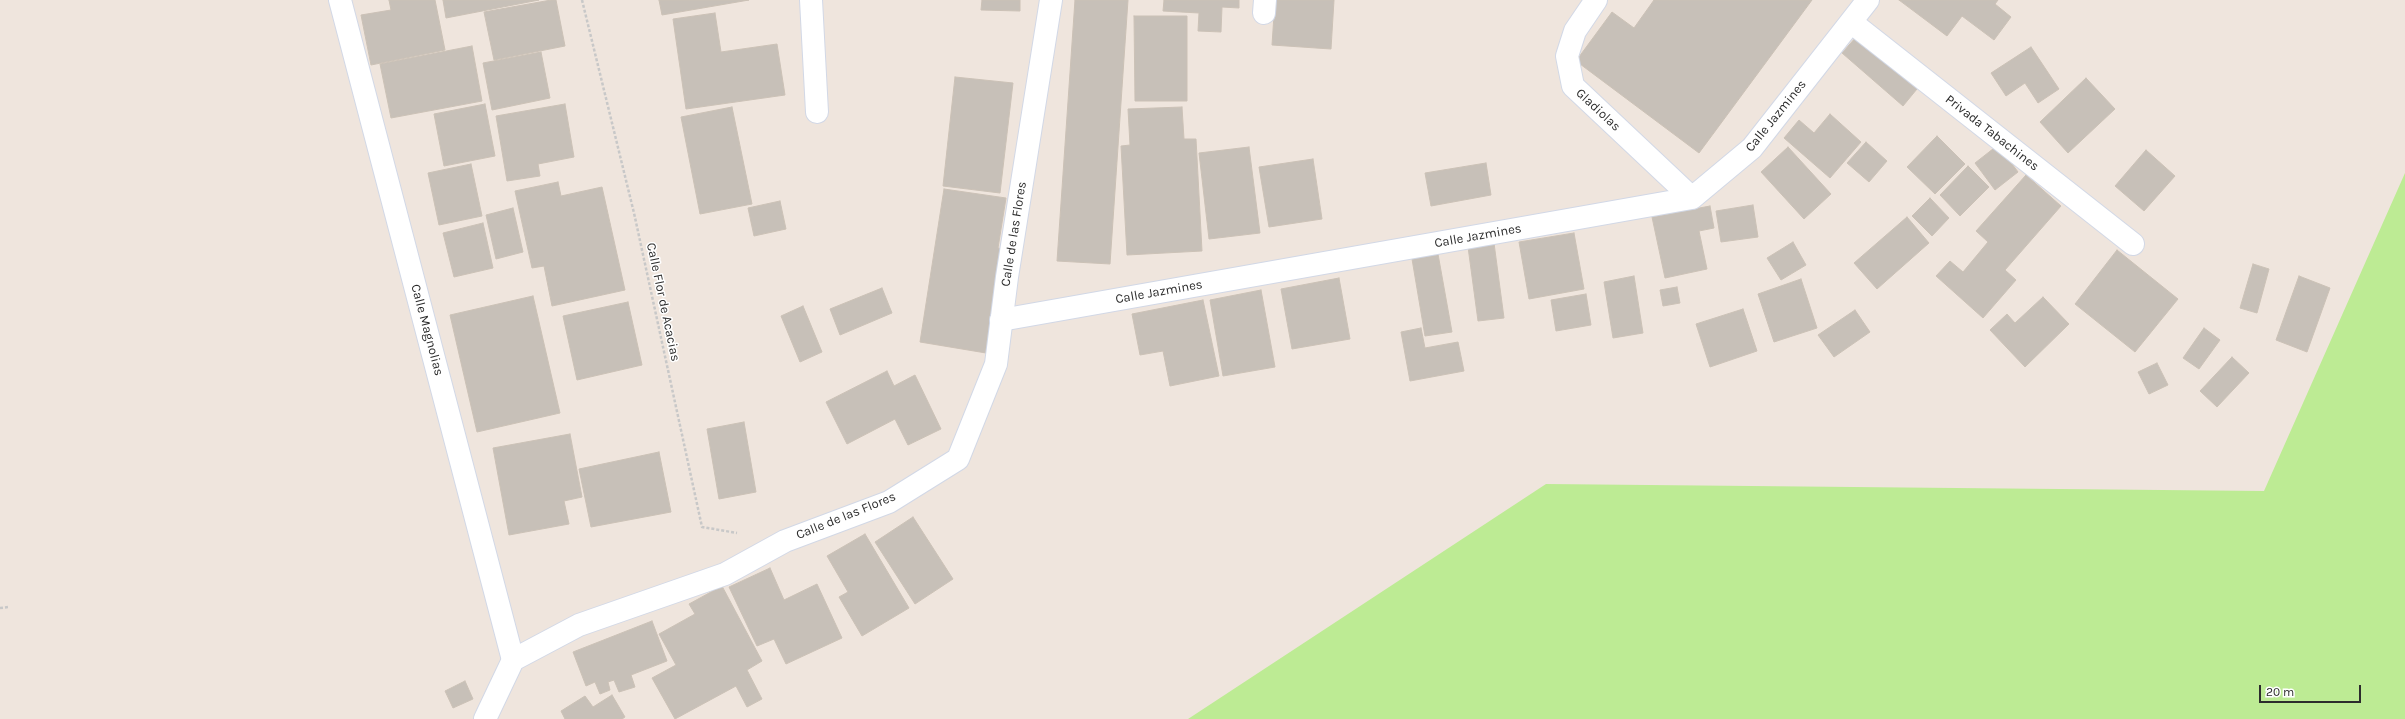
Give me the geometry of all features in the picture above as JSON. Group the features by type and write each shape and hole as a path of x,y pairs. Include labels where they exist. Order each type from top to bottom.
{"street":[{"name":"Calle Magnolias","path":"340,0 513,660"},
{"path":"810,0 817,112"},
{"name":"Calle de las Flores","path":"513,660 578,625 725,574 785,541 889,502 958,459 996,364 1001,320 1051,0"},
{"name":"Gladiolas","path":"1596,0 1575,31 1567,56 1573,86 1692,198"},
{"name":"Calle Jazmines","path":"1001,320 1692,198 1752,148 1868,0"},
{"name":"Privada Tabachines","path":"1850,22 2134,244"},
{"path":"485,719 513,660"}],"path":[{"name":"Calle Flor de Acacias","path":"582,0 634,213 702,527 740,533"},
{"path":"0,608 9,607"}],"green space":[{"path":"2405,173 2405,719 1188,719 1546,484 2264,491"}],"building":[{"path":"389,0 435,0 445,50 371,65 361,15 391,10"},
{"path":"443,0 539,0 446,18"},
{"path":"556,0 565,46 494,60 484,12"},
{"path":"659,0 749,0 662,15"},
{"path":"982,0 1020,0 1020,11 981,10"},
{"path":"1075,0 1128,0 1110,264 1057,261"},
{"path":"1164,0 1239,0 1239,8 1222,7 1221,32 1198,31 1199,13 1163,11"},
{"path":"1275,0 1334,0 1331,49 1272,45"},
{"path":"1654,0 1812,0 1699,153 1576,61 1612,12 1634,28"},
{"path":"1899,0 1998,0 1995,4 2011,17 1994,40 1962,16 1947,36"},
{"path":"715,13 721,52 777,44 785,95 686,109 673,19"},
{"path":"1134,16 1187,16 1187,101 1135,101"},
{"path":"1857,36 1917,89 1903,106 1842,53"},
{"path":"472,46 482,101 391,118 380,64"},
{"path":"2031,47 2059,89 2038,103 2025,83 2006,96 1991,73"},
{"path":"541,52 550,98 492,110 483,63"},
{"path":"955,77 1013,83 1000,193 943,186"},
{"path":"2086,78 2115,109 2068,153 2040,122"},
{"path":"485,104 495,156 444,166 434,114"},
{"path":"565,104 574,157 538,164 540,176 507,181 496,116"},
{"path":"732,107 752,204 700,214 681,117"},
{"path":"1182,107 1184,139 1196,139 1202,251 1127,255 1121,146 1130,145 1128,109"},
{"path":"1830,114 1861,142 1830,178 1784,138 1799,120 1814,133"},
{"path":"1937,136 1965,164 1935,194 1907,167"},
{"path":"1866,142 1887,161 1869,182 1847,163"},
{"path":"1998,145 2018,172 1995,190 1975,163"},
{"path":"1249,147 1260,233 1209,239 1199,153"},
{"path":"1788,147 1831,194 1804,219 1761,172"},
{"path":"2146,150 2175,176 2144,211 2115,186"},
{"path":"1313,159 1322,219 1269,227 1259,167"},
{"path":"1486,163 1491,195 1431,206 1425,173"},
{"path":"471,164 482,216 439,225 428,173"},
{"path":"1968,166 1989,187 1960,216 1940,195"},
{"path":"2026,175 2061,206 2005,270 2016,280 1983,318 1936,276 1950,261 1963,272 1988,242 1976,231"},
{"path":"558,182 561,196 602,187 625,290 552,306 544,266 532,268 515,191"},
{"path":"944,189 1006,198 998,248 1002,249 986,353 920,342"},
{"path":"1930,198 1949,218 1932,236 1912,216"},
{"path":"780,201 786,229 754,236 748,208"},
{"path":"1753,205 1758,237 1721,242 1716,211"},
{"path":"1710,206 1714,228 1699,231 1707,269 1665,278 1652,217"},
{"path":"513,208 523,252 496,259 486,215"},
{"path":"1907,217 1929,243 1877,289 1854,263"},
{"path":"483,223 493,268 454,277 443,233"},
{"path":"1574,233 1584,289 1529,299 1519,242"},
{"path":"1793,242 1806,265 1781,280 1767,258"},
{"path":"1494,243 1504,318 1478,321 1468,247"},
{"path":"2117,250 2178,299 2135,352 2075,304"},
{"path":"1438,254 1452,332 1425,336 1412,259"},
{"path":"2253,264 2269,269 2257,313 2240,308"},
{"path":"1634,276 1643,333 1613,338 1604,282"},
{"path":"2299,276 2330,288 2307,352 2276,340"},
{"path":"1339,278 1350,339 1292,349 1281,289"},
{"path":"1801,279 1817,328 1774,342 1758,294"},
{"path":"1677,287 1680,303 1663,306 1660,290"},
{"path":"882,288 892,313 840,335 830,309"},
{"path":"1261,290 1275,367 1223,376 1210,300"},
{"path":"1586,294 1591,325 1556,331 1551,300"},
{"path":"533,296 560,413 477,432 450,315"},
{"path":"2043,297 2069,324 2025,367 1990,330 2007,314 2015,323"},
{"path":"1203,300 1219,376 1170,386 1163,351 1140,355 1132,314"},
{"path":"628,302 642,365 577,380 563,316"},
{"path":"803,306 822,352 800,362 781,316"},
{"path":"1743,309 1757,351 1710,367 1696,324"},
{"path":"1855,310 1870,332 1834,357 1818,335"},
{"path":"1421,328 1425,348 1458,342 1464,371 1410,381 1401,332"},
{"path":"2204,328 2220,340 2199,369 2183,358"},
{"path":"2232,357 2249,373 2217,407 2200,391"},
{"path":"2157,363 2168,385 2149,394 2138,372"},
{"path":"887,371 894,386 915,375 941,429 908,445 895,419 847,444 826,402"},
{"path":"744,422 756,492 719,499 707,429"},
{"path":"570,434 582,497 564,501 569,524 509,535 493,448"},
{"path":"659,452 671,512 591,527 579,469"},
{"path":"913,517 953,579 915,604 875,542"},
{"path":"865,534 909,608 862,636 839,597 848,592 827,556"},
{"path":"770,568 784,600 817,584 842,638 786,664 774,639 757,646 729,587"},
{"path":"722,586 762,661 747,670 762,699 747,707 736,686 675,719 652,678 676,665 659,634 695,614 689,604"},
{"path":"652,621 667,661 631,675 635,687 619,692 614,680 608,682 610,690 600,694 595,682 586,686 573,652"},
{"path":"465,681 473,699 453,708 445,691"},
{"path":"612,695 625,717 622,719 565,719 561,711 585,696 593,707"}]}
